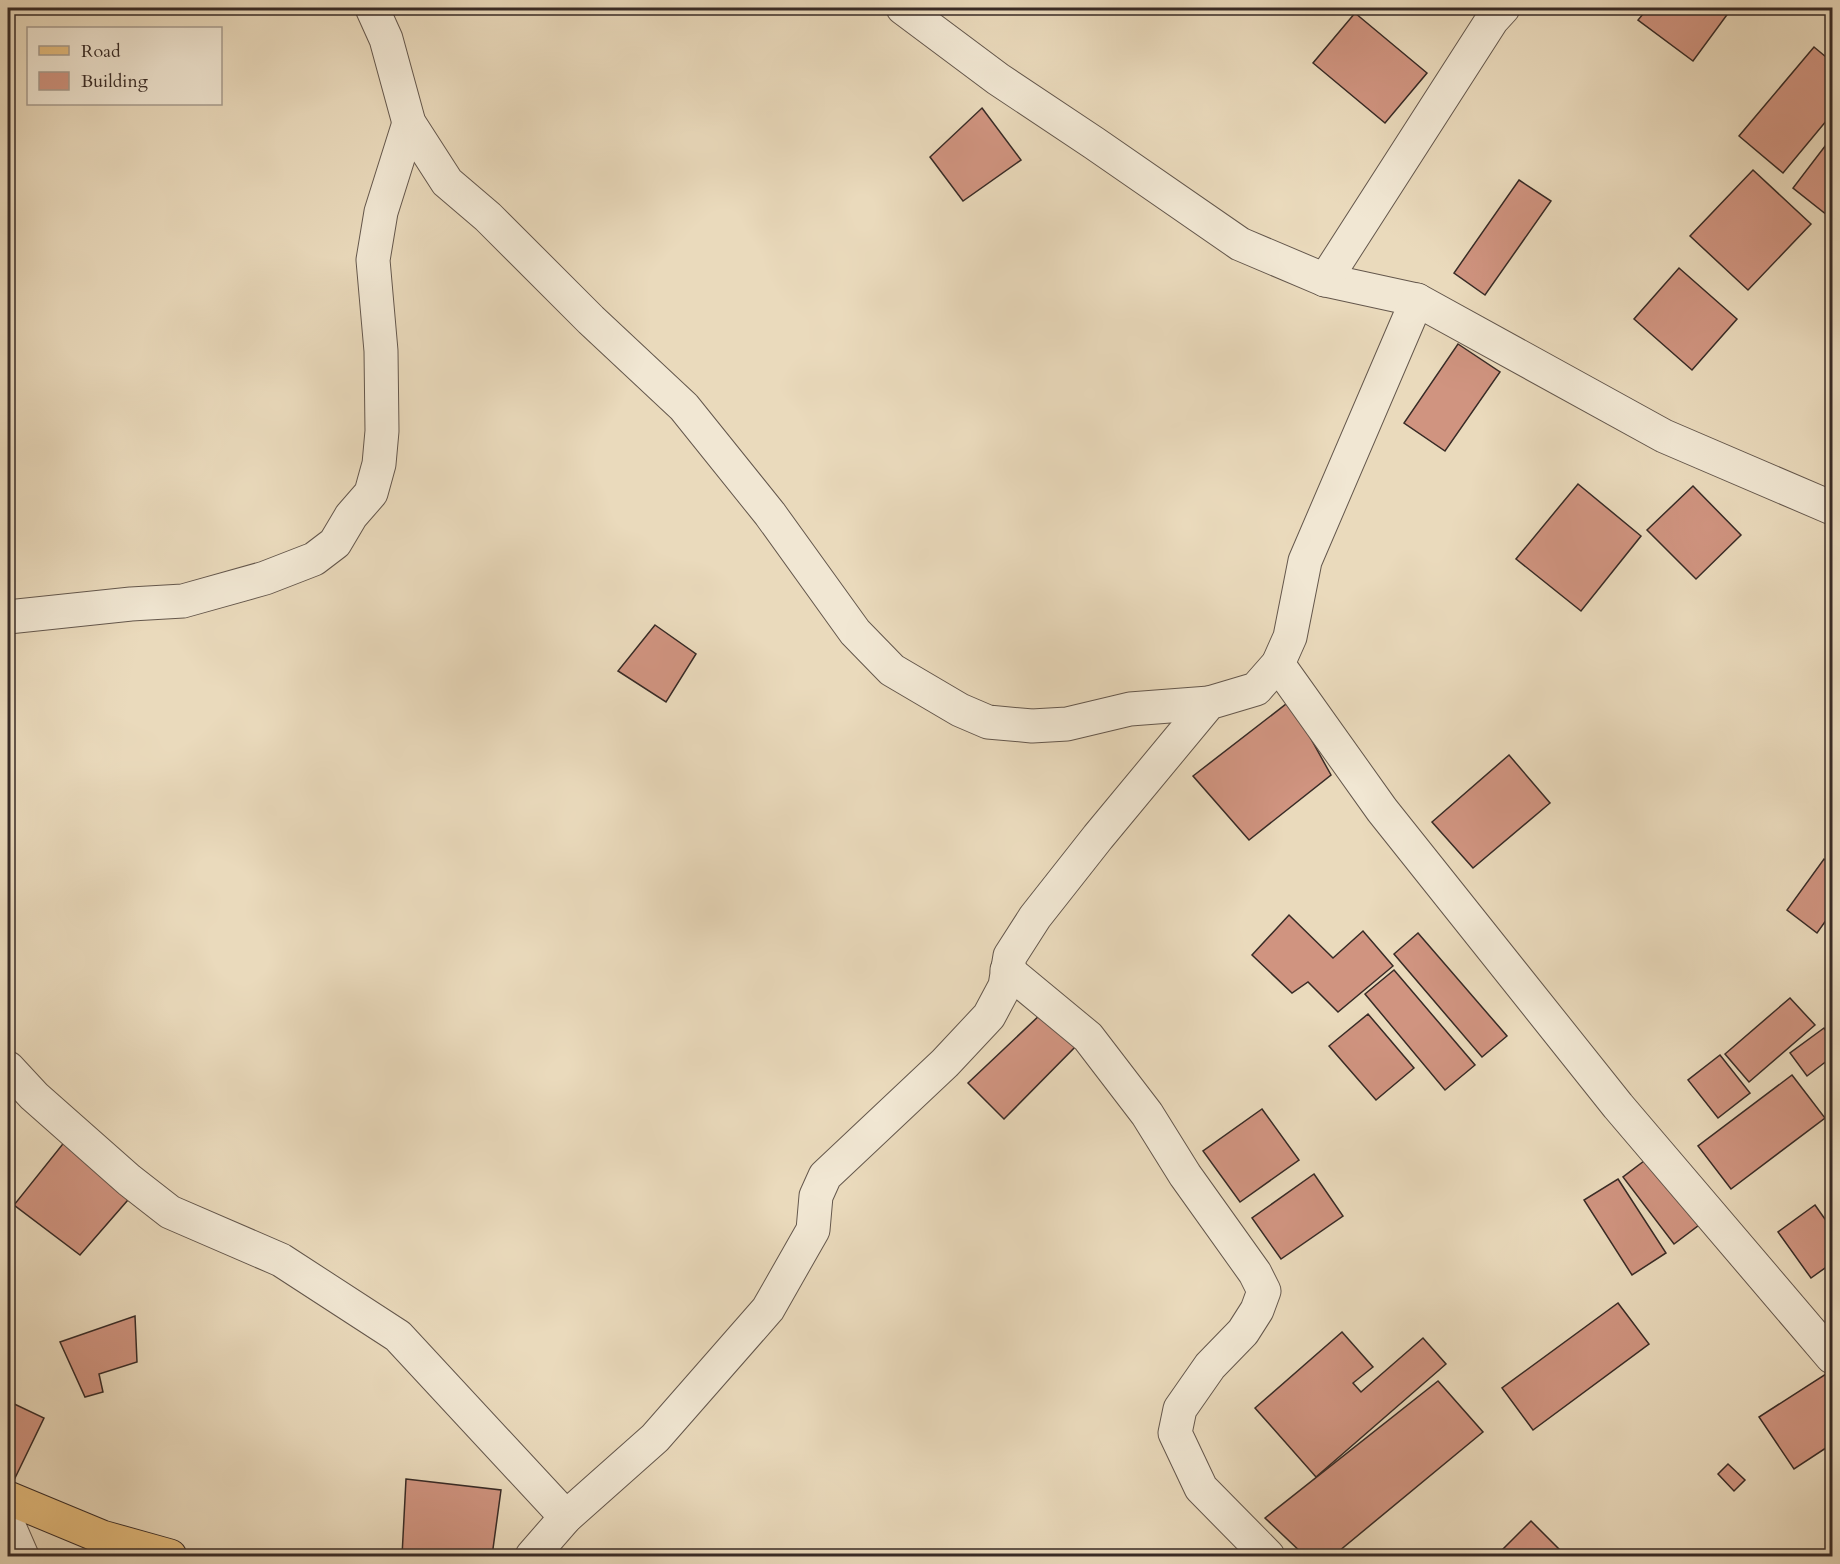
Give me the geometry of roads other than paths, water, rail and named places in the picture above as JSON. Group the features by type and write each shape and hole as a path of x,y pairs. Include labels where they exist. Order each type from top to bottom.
{"main road":[{"path":"8,1498 102,1537 170,1557"}],"street":[{"path":"372,8 386,39 409,123 447,182 488,217 591,320 684,406 770,514 855,632 892,670 960,710 988,722 1032,726 1067,724 1130,709 1209,703 1256,688 1278,664 1290,637 1305,561 1417,300"},
{"path":"903,8 998,79 1240,244 1325,280 1417,300 1664,436 1833,508"},
{"path":"1325,280 1492,20 1503,8"},
{"path":"8,618 130,604 183,601 265,578 314,559 334,543 351,516 371,493 379,464 382,431 381,351 374,261 381,212 409,123"},
{"path":"1278,664 1383,810 1618,1106 1833,1357"},
{"path":"532,1557 566,1516 655,1438 768,1309 813,1230 816,1196 825,1176 945,1063 990,1016 1005,986 1010,956 1035,917 1209,703"},
{"path":"1007,970 1088,1037 1147,1114 1185,1175 1255,1273 1263,1291 1257,1310 1243,1332 1210,1366 1180,1409 1175,1433 1201,1488 1268,1557"},
{"path":"8,1068 43,1104 129,1180 170,1212 281,1260 398,1336 566,1516"},
{"path":"8,1524 22,1557"}]}
